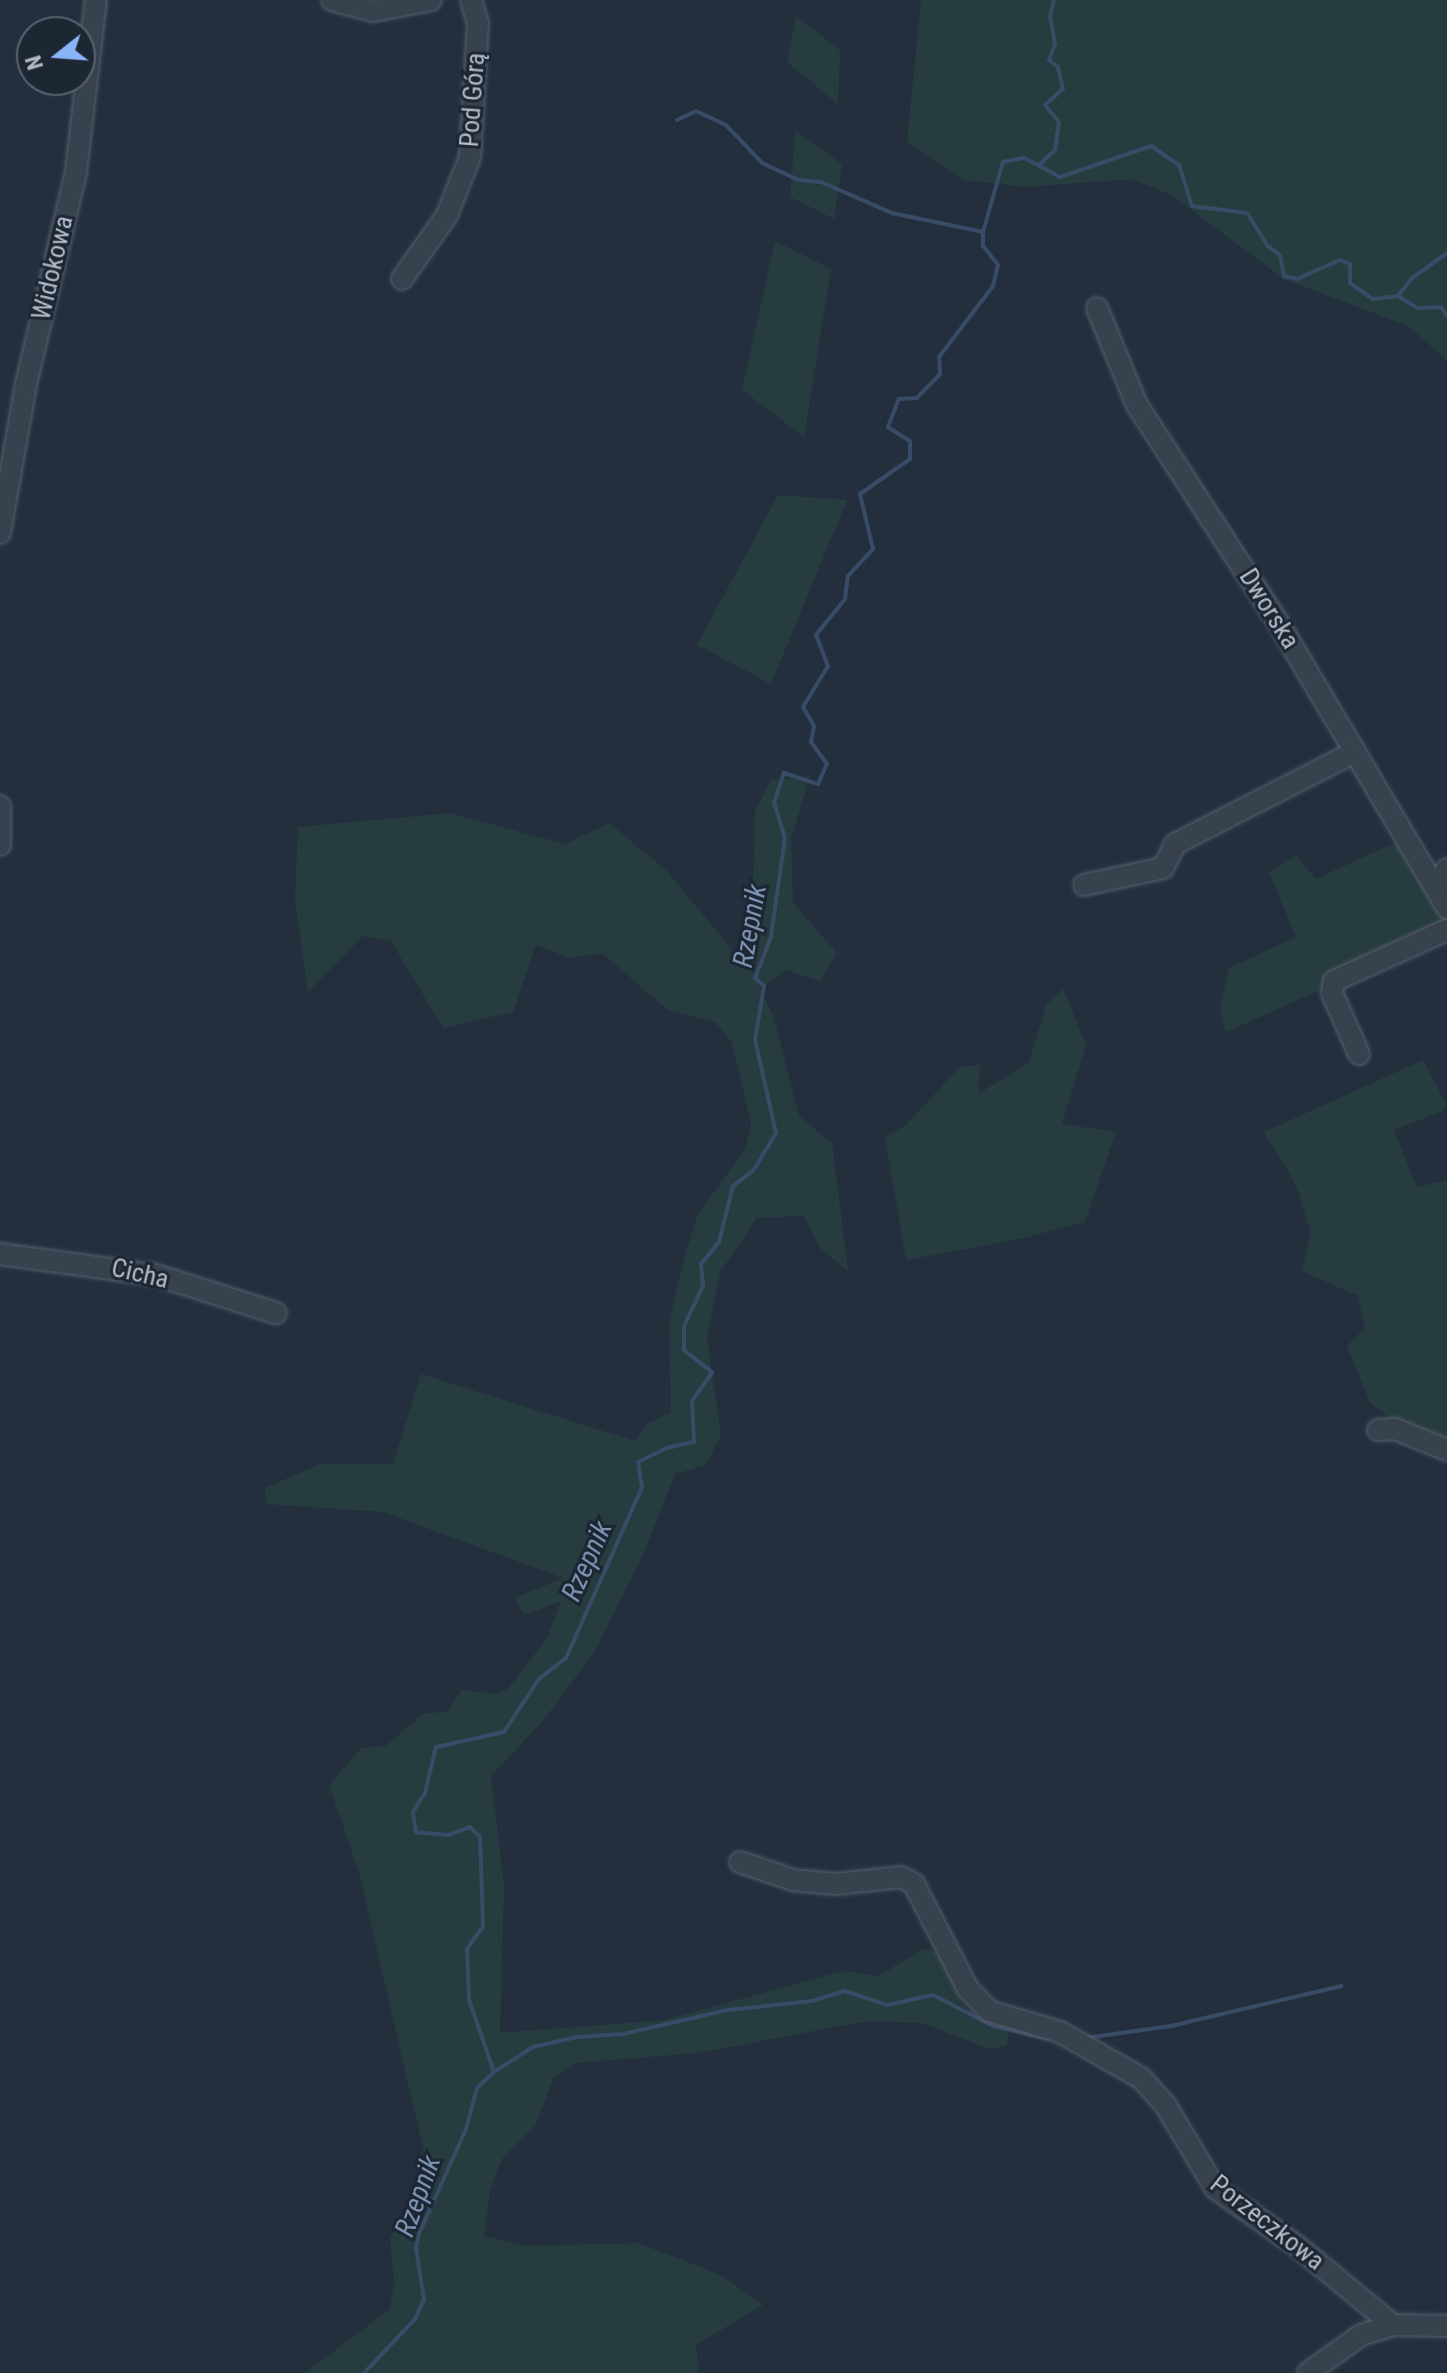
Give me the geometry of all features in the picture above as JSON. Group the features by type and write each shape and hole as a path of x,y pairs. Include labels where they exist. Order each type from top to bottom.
{"street":[{"name":"Widokowa","path":"0,533 20,412 76,172 96,0"},
{"path":"332,0 373,11 431,0"},
{"name":"Pod Górą","path":"402,279 447,215 470,157 478,24 471,0"},
{"name":"Dworska","path":"1097,308 1137,405 1355,752 1447,908"},
{"path":"1084,885 1163,868 1175,844 1355,752"},
{"path":"0,806 0,845"},
{"path":"1435,887 1447,869"},
{"path":"1359,1054 1332,993 1334,981 1447,930"},
{"name":"Cicha","path":"0,1254 156,1275 276,1313"},
{"path":"1378,1430 1395,1429 1447,1450"},
{"name":"Porzeczkowa","path":"740,1862 793,1880 836,1884 901,1877 914,1884 968,1989 989,2011 1060,2032 1141,2078 1166,2106 1215,2188 1297,2246 1393,2325"},
{"path":"1308,2373 1361,2335 1393,2325 1447,2326"}],"green space":[{"path":"921,0 1447,0 1447,360 1408,326 1284,279 1173,196 1132,179 1024,187 965,180 907,142"},
{"path":"796,16 840,50 838,104 787,62"},
{"path":"795,131 842,164 834,219 790,197"},
{"path":"775,241 831,269 804,437 742,390"},
{"path":"778,495 847,500 771,684 697,645"},
{"path":"810,776 791,839 793,903 837,953 820,981 787,970 760,989 774,1018 799,1116 832,1143 848,1271 820,1248 804,1216 757,1218 720,1272 707,1337 721,1435 706,1465 675,1474 643,1555 595,1651 543,1721 491,1776 504,1886 500,2033 665,2020 843,1971 879,1976 924,1948 943,1955 962,2004 975,2014 1009,2019 1007,2045 990,2049 922,2023 867,2021 698,2053 575,2063 553,2079 536,2124 501,2160 490,2191 484,2236 526,2246 638,2243 721,2275 763,2305 696,2345 699,2373 305,2373 390,2309 394,2282 390,2238 418,2193 424,2152 359,1872 329,1785 361,1748 386,1746 424,1713 448,1712 461,1690 497,1694 508,1689 547,1638 561,1601 524,1615 515,1598 563,1578 383,1512 266,1504 265,1488 320,1464 393,1464 421,1374 635,1441 648,1423 671,1412 669,1322 685,1256 697,1216 745,1149 751,1124 732,1042 716,1023 668,1010 602,953 570,958 536,945 513,1012 443,1028 391,941 363,936 308,992 295,900 298,827 450,813 565,844 609,823 667,871 738,957 752,925 755,812 771,780"},
{"path":"1400,840 1447,920 1331,975 1327,987 1226,1032 1220,1008 1229,968 1296,937 1269,872 1296,856 1316,879"},
{"path":"1063,989 1086,1045 1062,1124 1116,1132 1085,1222 1020,1239 906,1260 885,1137 906,1125 960,1067 980,1065 978,1094 1029,1062 1046,1005"},
{"path":"1423,1060 1446,1104 1443,1111 1394,1130 1417,1187 1447,1180 1447,1439 1392,1420 1370,1402 1347,1346 1365,1328 1358,1296 1302,1271 1311,1233 1296,1185 1264,1132"}],"waterway":[{"path":"1040,164 1055,150 1059,122 1045,105 1063,89 1058,67 1049,60 1055,44 1050,16 1054,0"},
{"path":"677,120 696,111 726,125 762,163 798,180 821,182 892,213 983,232"},
{"name":"Rzepnik","path":"364,2373 415,2319 424,2300 416,2248 419,2234 466,2129 477,2088 494,2072 469,2000 467,1949 483,1926 480,1837 470,1827 448,1835 416,1832 413,1812 425,1793 436,1747 504,1732 539,1679 566,1658 642,1487 638,1462 667,1448 694,1442 692,1401 712,1372 684,1350 684,1326 703,1286 701,1264 719,1242 733,1186 753,1171 776,1133 755,1040 764,986 755,978 771,937 785,838 774,803 784,773 818,784 827,764 811,742 814,726 803,707 828,666 816,635 845,599 848,576 873,549 860,494 910,459 910,441 888,427 899,399 917,398 940,374 939,357 993,286 998,265 983,246 983,232 1003,162 1024,158 1060,177 1151,146 1179,165 1192,206 1247,213 1268,246 1280,255 1284,276 1297,279 1340,260 1350,264 1350,283 1373,299 1398,296 1417,308 1441,307 1447,316"},
{"path":"1398,296 1412,278 1447,253"},
{"path":"1085,2038 1171,2026 1341,1986"},
{"path":"494,2072 533,2047 577,2037 623,2034 728,2010 812,2001 845,1991 887,2005 933,1995 993,2026 1049,2039"}]}
